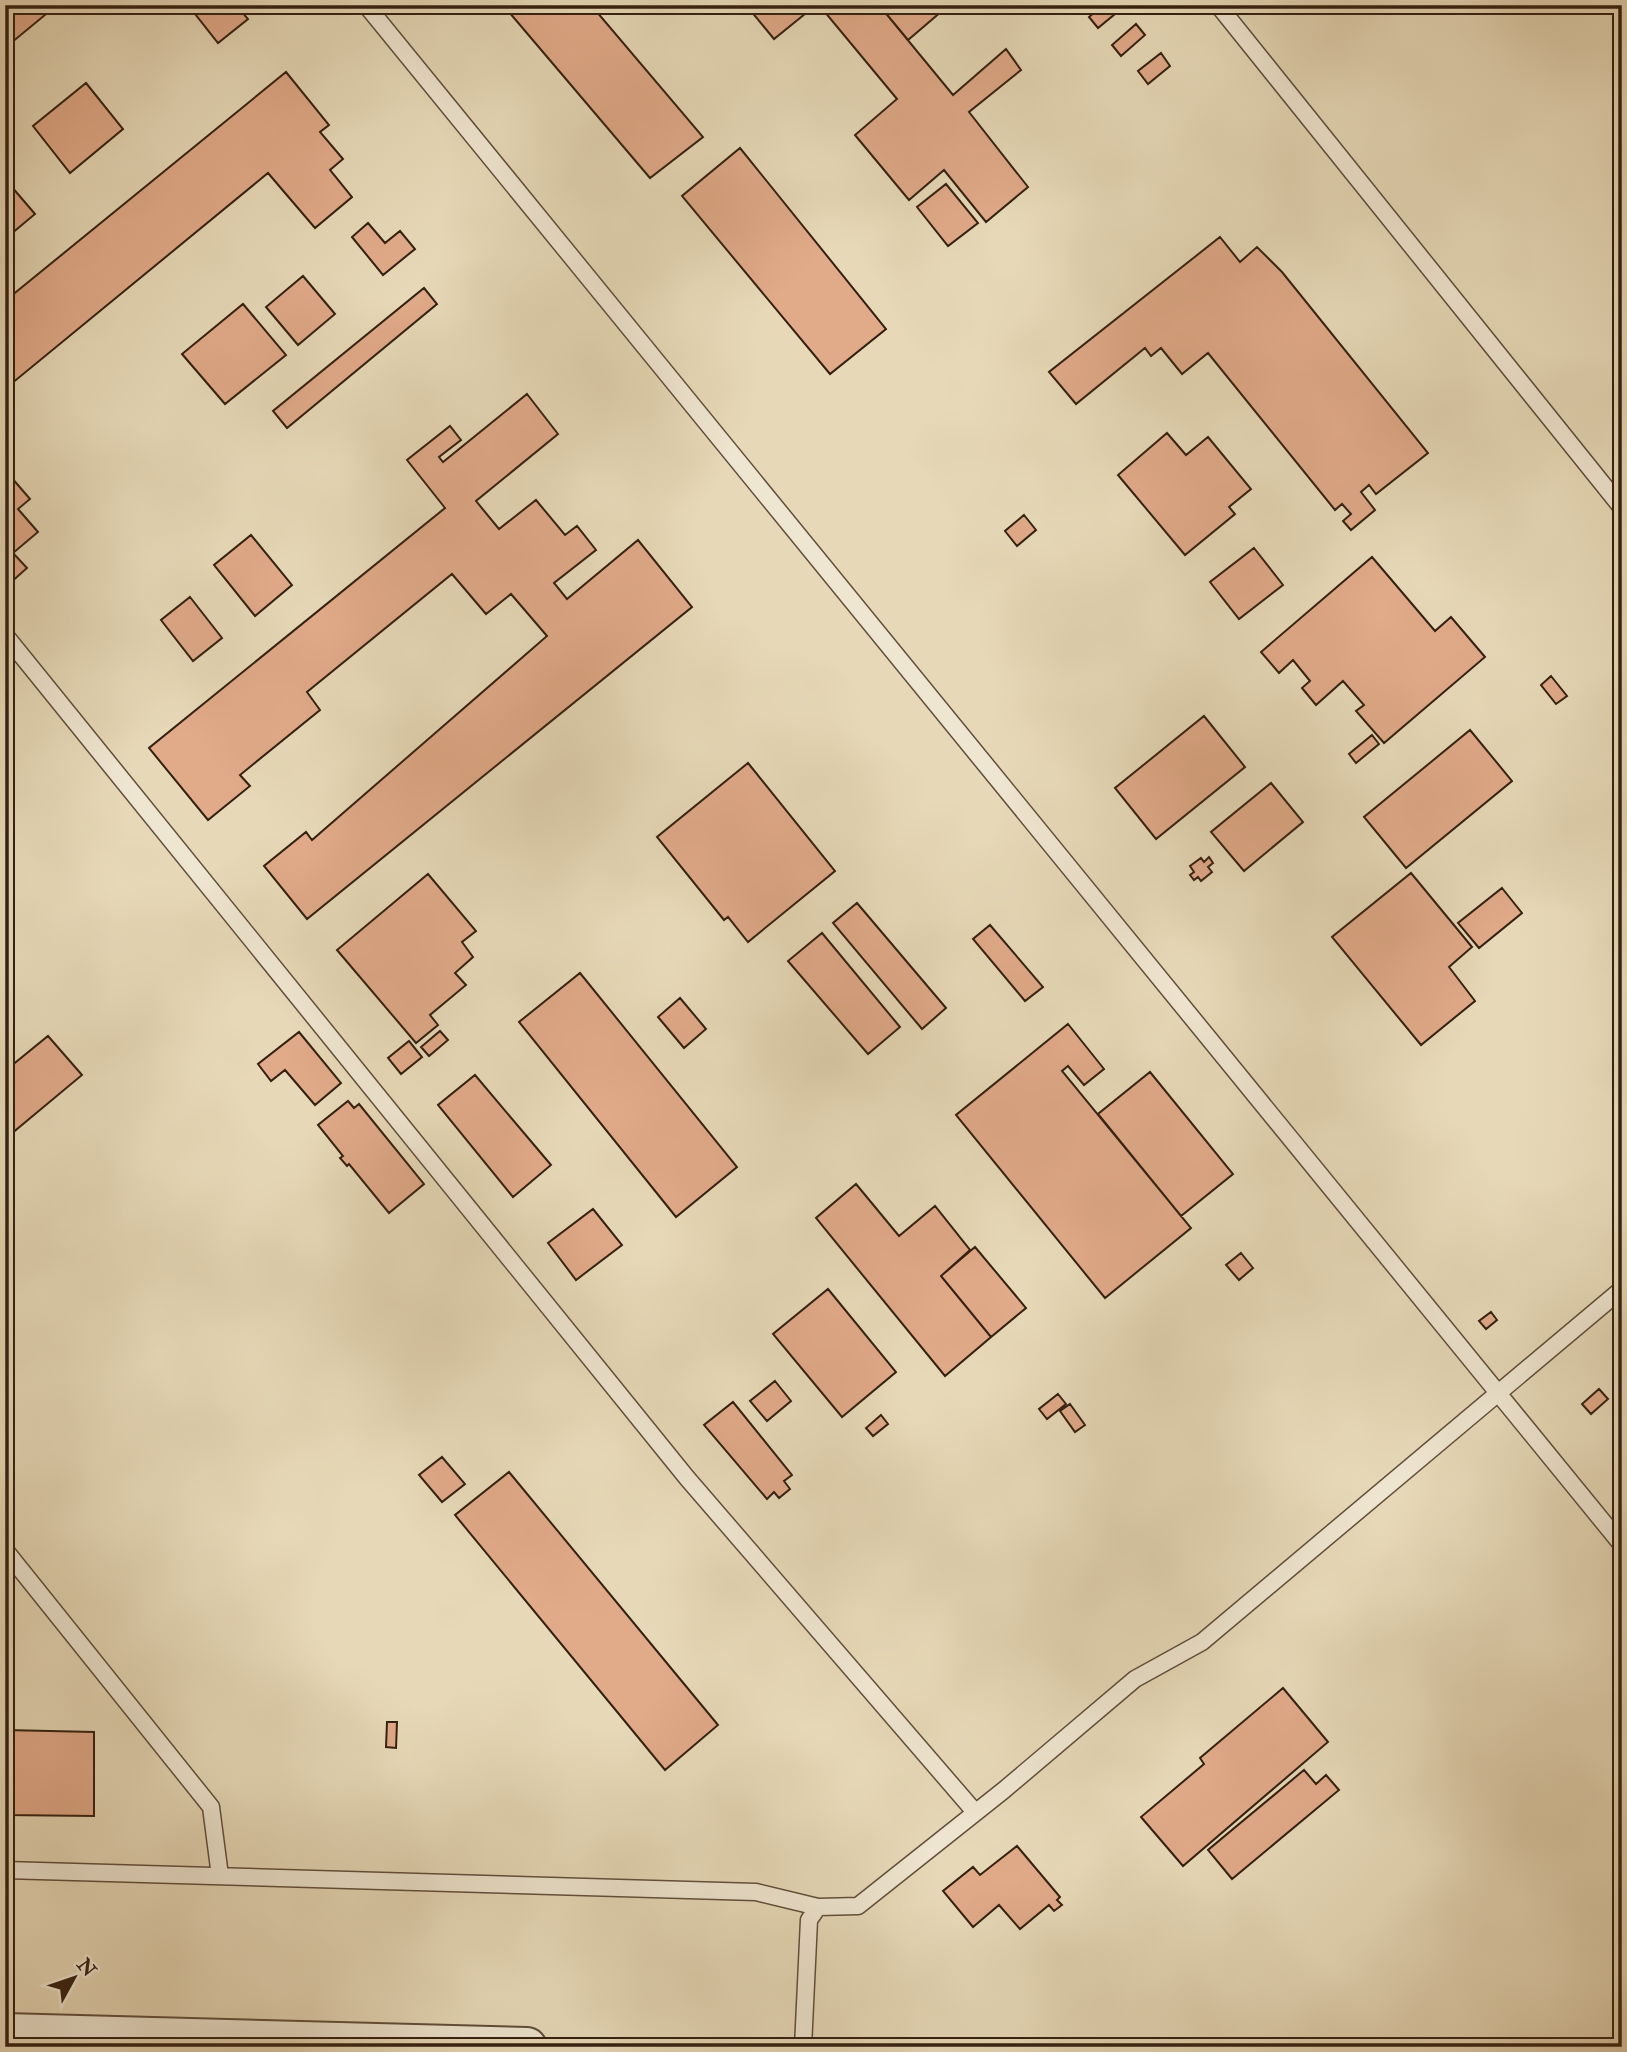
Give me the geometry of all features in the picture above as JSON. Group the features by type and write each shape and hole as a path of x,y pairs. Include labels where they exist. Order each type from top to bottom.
{"street":[{"path":"5,2034 527,2047"}],"lane":[{"path":"366,5 1622,1545"},
{"path":"1218,5 1622,508"},
{"path":"5,635 687,1478 975,1812"},
{"path":"5,1870 756,1892 813,1913 858,1906 1135,1679 1202,1642 1622,1289"},
{"path":"5,1550 211,1807 220,1876"},
{"path":"803,2047 813,1913"}],"building":[{"path":"5,5 57,5 5,48"},
{"path":"197,5 236,5 248,19 218,43 192,10"},
{"path":"503,5 591,5 703,137 650,178"},
{"path":"746,5 816,5 774,39"},
{"path":"819,5 879,5 953,95 1006,49 1021,70 969,112 1028,187 986,222 944,170 909,200 855,135 897,99"},
{"path":"879,5 949,5 908,40"},
{"path":"1103,5 1118,5 1121,9 1098,28 1089,17"},
{"path":"1136,24 1145,35 1121,56 1112,45"},
{"path":"1161,53 1170,66 1148,84 1138,71"},
{"path":"286,72 329,125 320,132 343,159 330,170 352,197 315,228 268,173 5,389 5,301"},
{"path":"86,83 123,129 70,173 33,126"},
{"path":"740,148 886,329 830,374 682,196"},
{"path":"5,179 35,214 5,239"},
{"path":"946,184 978,223 948,246 917,207"},
{"path":"368,223 385,243 400,231 415,249 383,275 352,237"},
{"path":"1220,237 1240,262 1257,247 1282,272 1428,453 1376,494 1369,485 1361,492 1375,510 1351,530 1343,521 1351,514 1342,504 1335,510 1208,353 1182,374 1161,348 1151,356 1145,348 1076,404 1049,372"},
{"path":"303,276 335,314 298,345 266,307"},
{"path":"424,288 437,304 287,428 273,411"},
{"path":"243,304 286,355 225,404 182,354"},
{"path":"527,394 558,434 476,501 499,529 536,500 565,535 577,526 596,550 554,583 567,599 638,540 692,607 307,919 264,866 306,832 312,840 547,636 511,594 486,614 452,574 307,692 320,710 240,775 250,786 208,820 149,748 445,508 407,460 450,426 461,440 439,457 443,462"},
{"path":"1167,433 1186,455 1208,437 1251,489 1229,507 1235,514 1185,555 1118,475"},
{"path":"5,470 30,499 18,509 38,532 13,553 27,568 9,584 5,579"},
{"path":"1024,515 1036,530 1017,546 1005,531"},
{"path":"251,535 292,585 255,616 214,565"},
{"path":"1254,548 1283,585 1239,619 1210,582"},
{"path":"1372,557 1435,631 1451,617 1485,657 1384,743 1356,711 1364,705 1343,681 1316,705 1302,688 1310,681 1293,660 1279,673 1261,652"},
{"path":"190,597 222,638 193,661 161,620"},
{"path":"1551,676 1567,696 1556,704 1541,685"},
{"path":"1204,716 1245,767 1156,839 1115,788"},
{"path":"1470,730 1512,781 1406,868 1364,817"},
{"path":"1372,735 1379,744 1356,763 1349,754"},
{"path":"748,763 835,871 748,942 728,917 724,920 657,837"},
{"path":"1271,783 1303,822 1244,871 1211,832"},
{"path":"1209,857 1213,863 1208,867 1212,872 1201,881 1198,877 1194,880 1190,875 1194,872 1190,866 1201,858 1204,862"},
{"path":"1411,873 1472,947 1449,967 1475,1001 1421,1045 1332,937"},
{"path":"428,874 476,931 462,942 473,957 455,973 466,985 430,1015 438,1025 416,1043 337,950"},
{"path":"1502,888 1522,913 1479,948 1458,923"},
{"path":"857,903 946,1008 922,1029 833,923"},
{"path":"990,925 1043,987 1025,1001 973,939"},
{"path":"822,933 900,1027 868,1054 788,961"},
{"path":"580,973 737,1167 676,1217 519,1022"},
{"path":"680,998 706,1029 684,1048 658,1017"},
{"path":"1068,1024 1104,1069 1084,1085 1068,1066 1062,1071 1191,1228 1105,1298 956,1115"},
{"path":"440,1031 448,1040 429,1056 421,1047"},
{"path":"299,1032 341,1083 315,1105 285,1070 271,1081 258,1064"},
{"path":"48,1036 82,1075 5,1139 5,1071"},
{"path":"409,1041 422,1057 401,1074 388,1058"},
{"path":"1150,1072 1233,1174 1181,1216 1098,1114"},
{"path":"475,1075 551,1165 513,1197 438,1105"},
{"path":"348,1101 354,1108 359,1104 424,1184 389,1213 349,1164 347,1166 340,1158 343,1156 318,1125"},
{"path":"856,1184 899,1236 935,1206 970,1250 941,1276 991,1337 945,1376 816,1218"},
{"path":"593,1209 622,1245 576,1280 548,1243"},
{"path":"975,1247 1026,1308 991,1337 941,1276"},
{"path":"1241,1253 1253,1268 1239,1280 1226,1265"},
{"path":"828,1289 896,1372 842,1417 773,1334"},
{"path":"1491,1312 1497,1320 1486,1329 1479,1321"},
{"path":"775,1381 791,1401 767,1421 750,1401"},
{"path":"1599,1389 1608,1399 1591,1414 1582,1404"},
{"path":"1058,1394 1066,1404 1047,1419 1039,1409"},
{"path":"733,1402 792,1475 784,1481 790,1489 779,1498 774,1492 767,1499 704,1425"},
{"path":"1070,1404 1085,1425 1075,1432 1060,1411"},
{"path":"881,1415 888,1424 873,1436 866,1428"},
{"path":"442,1457 465,1484 442,1502 419,1475"},
{"path":"509,1472 718,1725 665,1770 455,1515"},
{"path":"1283,1688 1328,1742 1183,1866 1141,1817 1204,1764 1200,1758"},
{"path":"387,1722 397,1722 396,1748 386,1747"},
{"path":"5,1730 94,1732 94,1816 5,1815"},
{"path":"1304,1770 1316,1784 1326,1775 1339,1790 1232,1879 1208,1850"},
{"path":"1017,1846 1060,1897 1057,1900 1062,1905 1054,1911 1049,1905 1020,1929 999,1905 973,1927 943,1891 973,1867 980,1875"}]}
